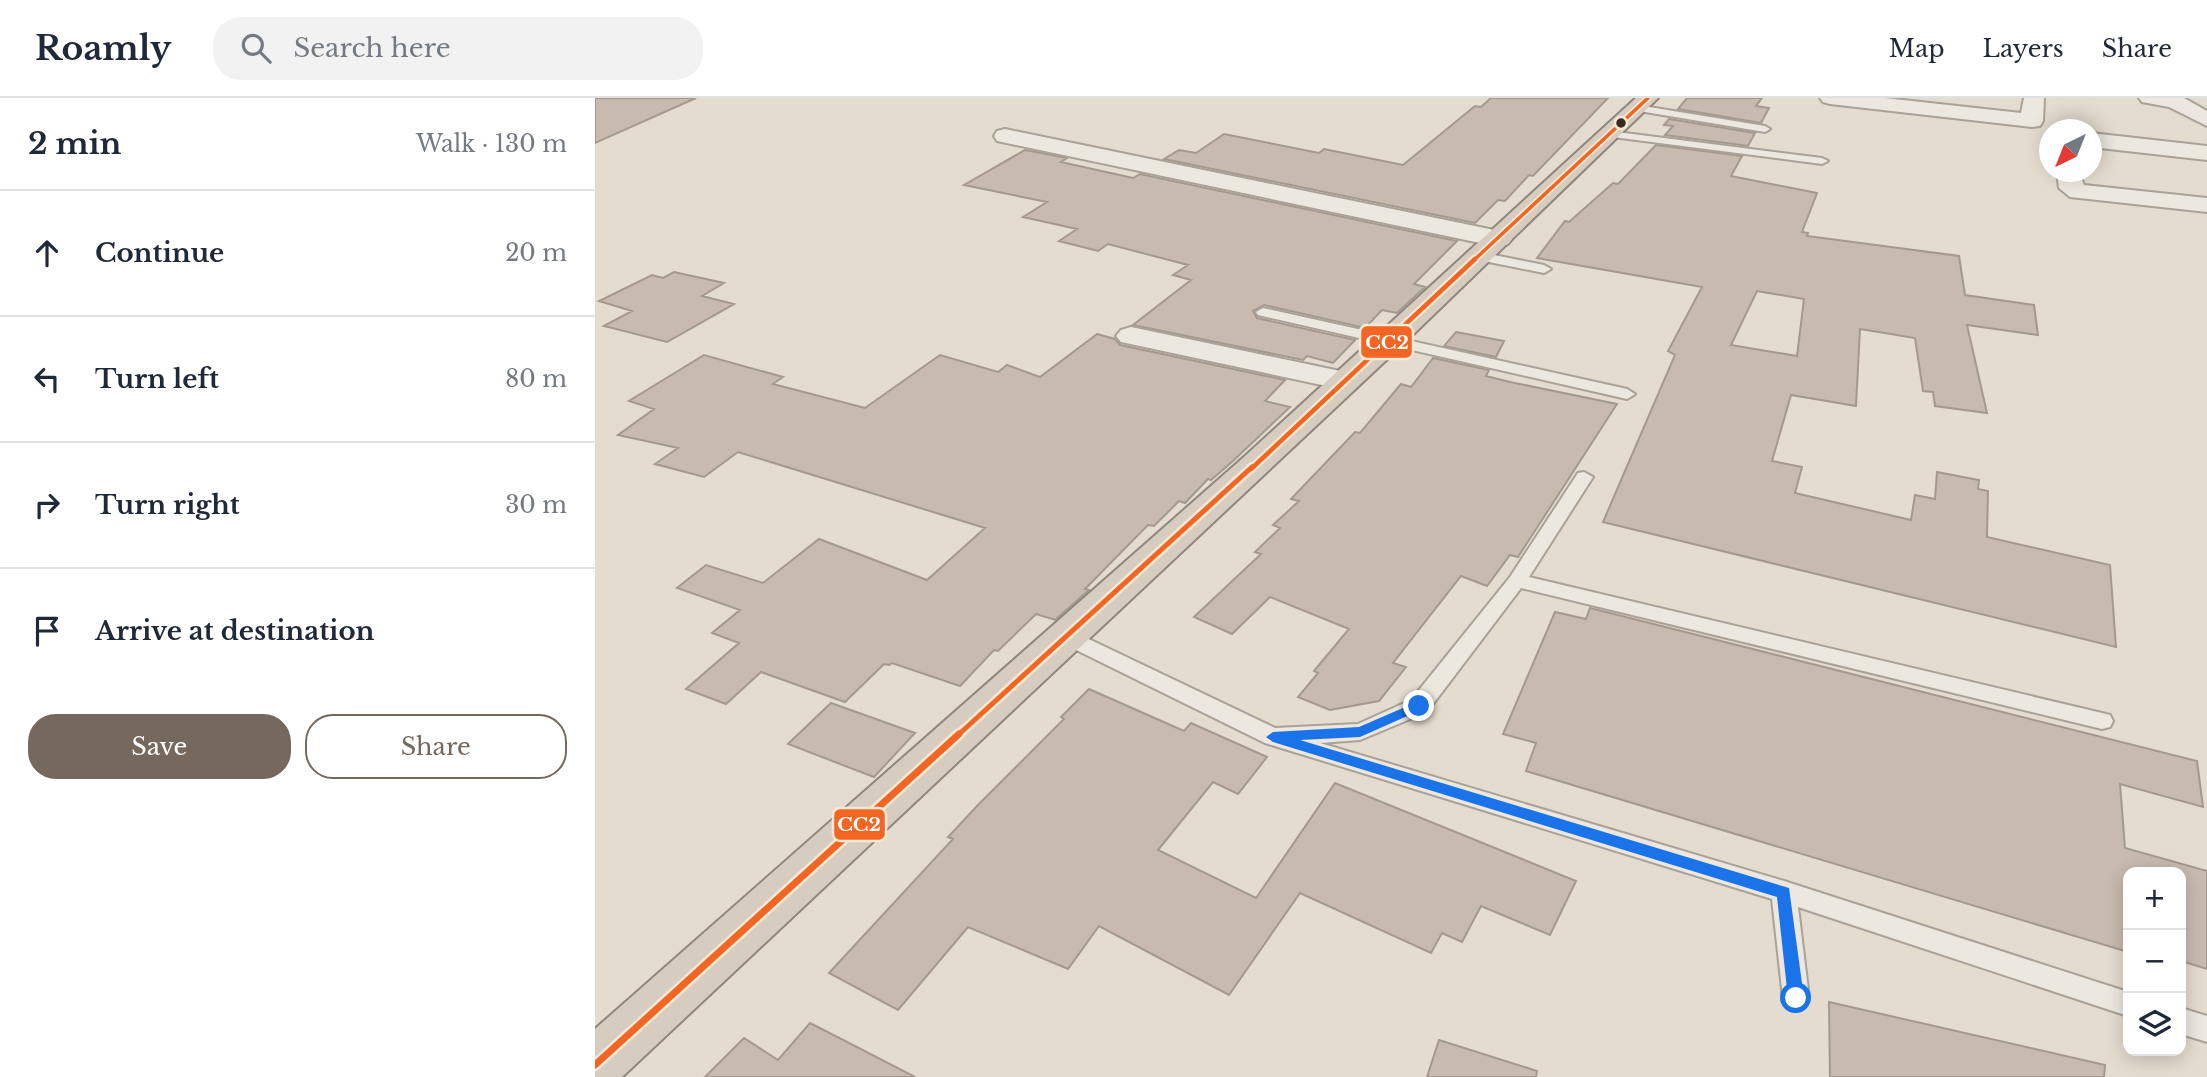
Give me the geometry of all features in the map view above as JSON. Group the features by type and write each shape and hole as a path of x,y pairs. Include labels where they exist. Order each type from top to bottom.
{"highway":[{"path":"595,1065 1391,340 1643,103"}],"street":[{"path":"1830,98 2039,123"},
{"path":"2032,121 2034,98"},
{"path":"2148,98 2174,101 2207,120"},
{"path":"1005,136 1222,183 1489,247"},
{"path":"2102,141 2207,153"},
{"path":"2152,146 2182,203"},
{"path":"2070,182 2071,188 2079,192 2207,205"},
{"path":"1131,336 1345,381"}],"lane":[{"path":"1643,103 1765,129"},
{"path":"1609,135 1822,161"},
{"path":"1489,247 1544,269"},
{"path":"1263,312 1627,394"},
{"path":"1273,737 1360,732 1419,706 1517,581 1584,477"},
{"path":"1517,581 2102,721"},
{"path":"1067,637 1273,737 1784,892 2123,1002"},
{"path":"1784,892 1796,998"},
{"path":"2186,1023 2207,1029"}],"building":[{"path":"595,98 696,98 595,143"},
{"path":"1491,98 1608,98 1533,176 1529,175 1505,201 1498,200 1475,223 1164,159 1179,150 1196,153 1224,134 1319,153 1324,149 1403,165 1475,106 1481,107"},
{"path":"1687,98 1762,98 1756,106 1769,108 1761,123 1678,109"},
{"path":"1669,119 1755,133 1748,146 1665,135 1673,126 1664,125"},
{"path":"1656,145 1742,156 1731,176 1817,193 1802,232 1808,233 1807,236 1959,256 1965,295 2034,305 2038,335 1967,325 1987,413 1935,406 1933,392 1923,391 1915,338 1860,329 1856,406 1791,395 1772,461 1802,467 1795,493 1911,520 1915,495 1935,499 1937,472 1979,480 1978,489 1988,491 1987,537 2110,565 2116,647 1603,522 1675,355 1668,351 1702,287 1537,258 1565,221 1569,222 1613,183 1618,184","holes":["1757,291 1804,299 1797,356 1731,345"]},
{"path":"1025,150 1067,158 1061,162 1133,178 1140,174 1457,241 1414,284 1425,287 1397,313 1382,310 1365,328 1264,305 1253,311 1257,318 1355,340 1333,363 1307,356 1303,360 1133,325 1191,280 1173,275 1188,265 1108,244 1098,251 1059,241 1077,229 1023,217 1047,202 964,185"},
{"path":"674,272 724,283 702,296 734,304 667,342 604,326 632,311 599,301 652,275 663,278"},
{"path":"1456,332 1504,341 1496,357 1444,346"},
{"path":"1097,334 1115,339 1120,345 1285,380 1265,401 1290,407 1234,460 1211,480 1208,479 1185,503 1179,501 1154,526 1148,525 1085,589 1089,590 1055,620 1036,614 998,651 994,650 960,686 892,663 884,664 845,702 761,672 726,704 686,689 739,643 712,633 740,610 677,588 706,565 763,583 819,539 927,580 985,528 738,452 704,477 655,464 678,448 618,435 654,409 629,401 704,355 783,377 773,384 865,408 940,355 998,372 1007,365 1040,377"},
{"path":"1433,358 1489,370 1486,376 1510,382 1617,404 1518,557 1510,555 1487,586 1461,576 1393,663 1406,667 1379,701 1330,710 1298,697 1318,673 1314,671 1349,629 1270,597 1232,634 1194,617 1261,554 1255,552 1280,528 1273,525 1299,501 1291,499 1355,432 1360,433 1401,384 1411,387"},
{"path":"1590,608 2197,761 2203,807 2120,784 2125,848 2207,871 2207,969 2186,963 2186,867 2123,867 2123,950 1526,771 1536,743 1503,734 1555,612 1586,619"},
{"path":"1089,689 1184,731 1191,723 1267,757 1238,794 1213,782 1158,850 1256,898 1335,783 1576,881 1550,935 1481,906 1462,942 1442,933 1431,953 1300,893 1229,995 1099,926 1068,969 968,927 898,1010 829,973 953,839 948,837 1064,719 1061,717"},
{"path":"831,703 915,733 874,777 788,744"},
{"path":"1829,1002 2105,1065 2104,1077 1830,1077"},
{"path":"810,1023 915,1077 705,1077 744,1038 778,1060"},
{"path":"1439,1040 1537,1071 1536,1077 1427,1077"}],"transit line":[{"name":"CC2","path":"595,1065 1256,464 1648,98"}],"route":[{"path":"1419,706 1360,732 1273,737 1784,892 1796,998"}]}
